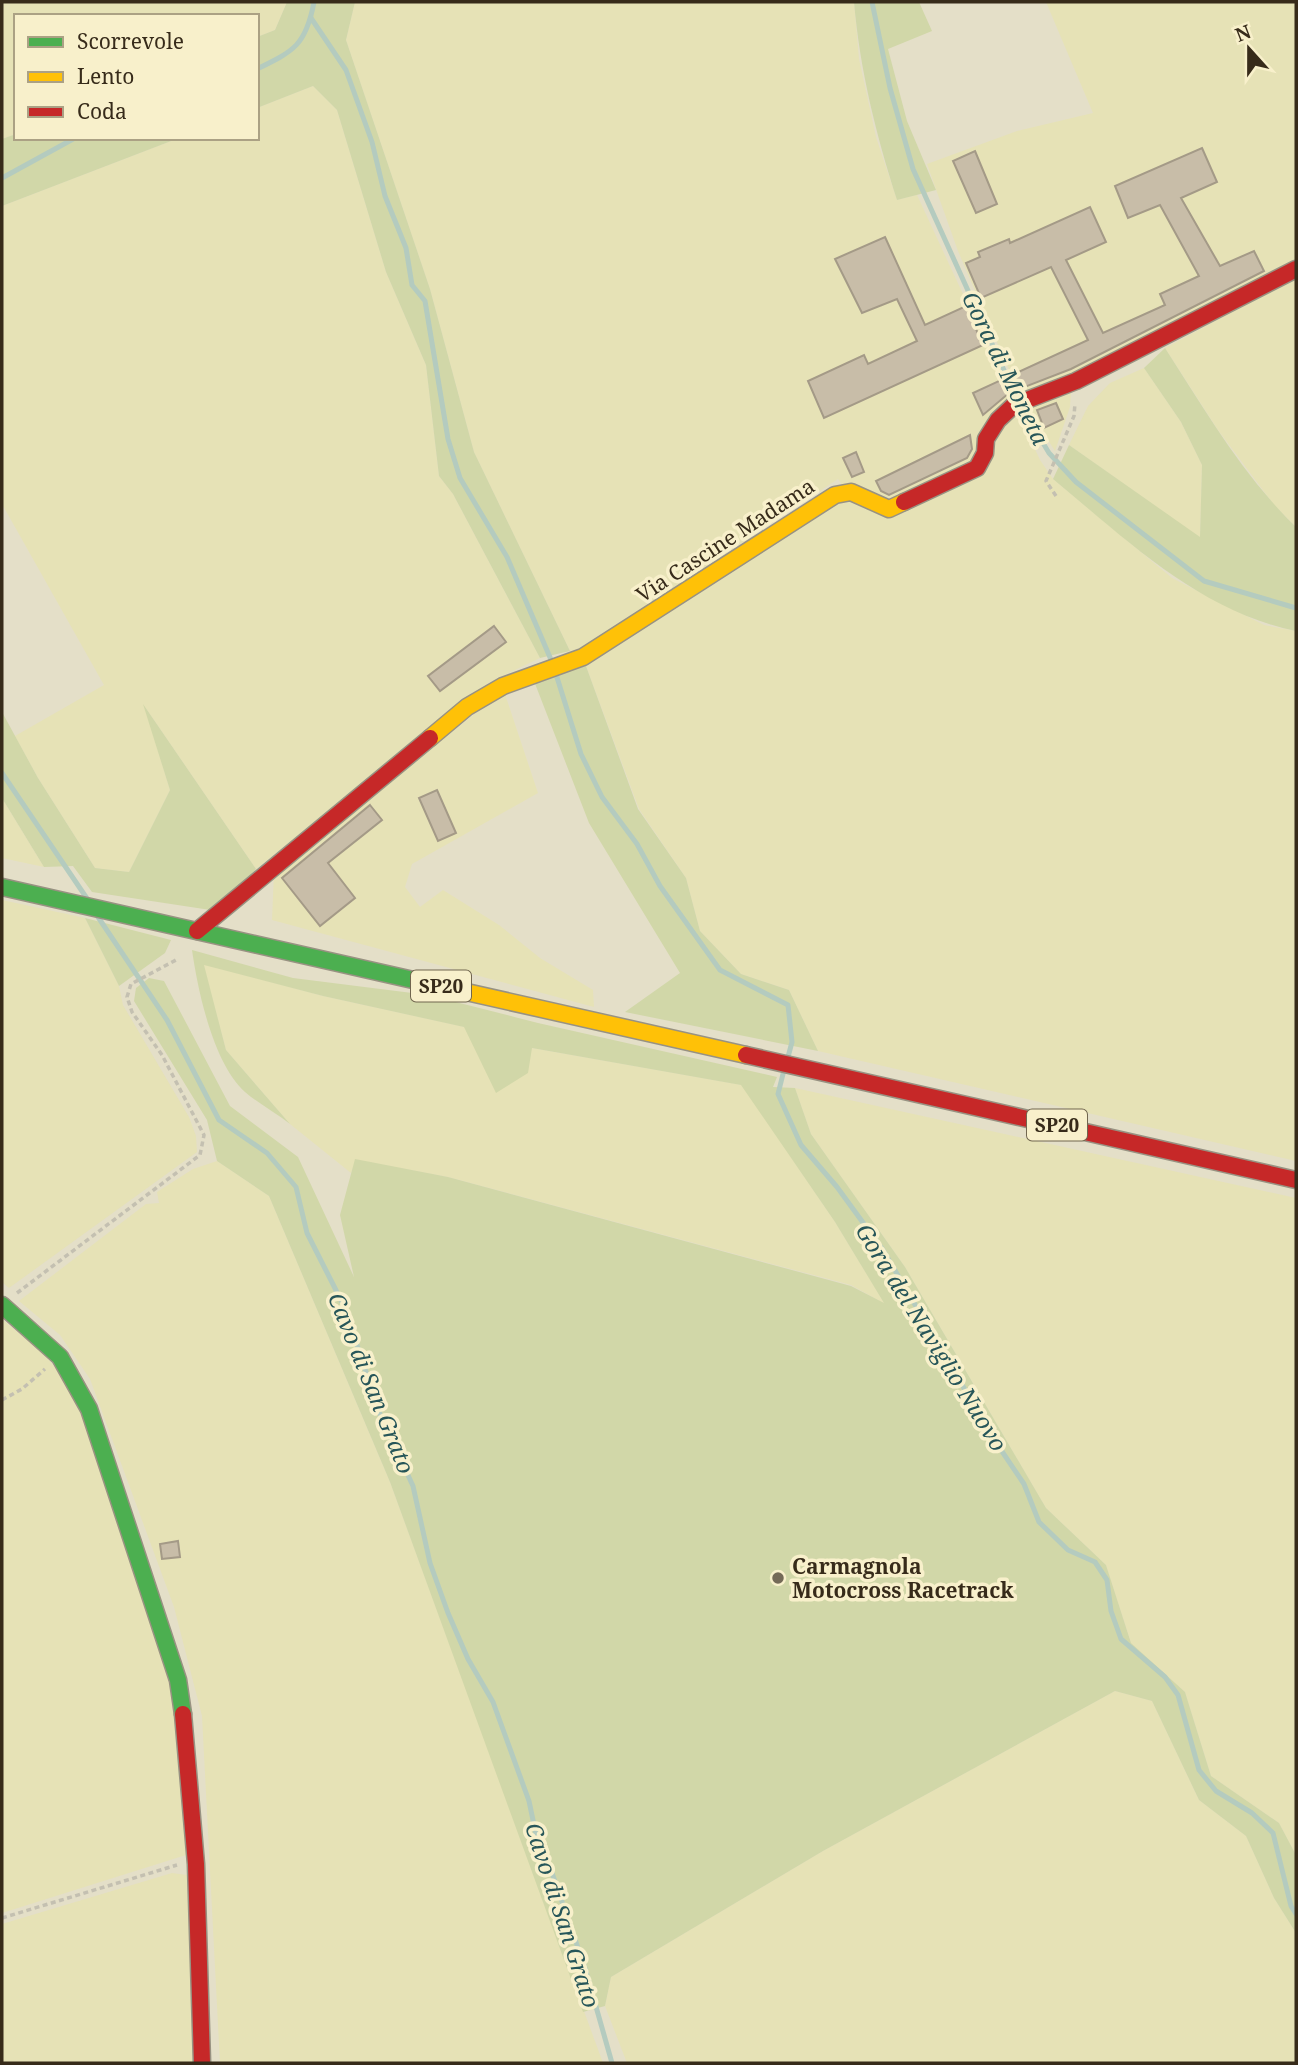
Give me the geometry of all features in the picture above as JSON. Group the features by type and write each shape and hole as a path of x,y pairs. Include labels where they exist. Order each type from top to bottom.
{"street":[{"name":"Via Cascine Madama","path":"197,932 467,707 503,686 564,664 603,645 835,495 851,492 889,509 976,468 985,453 986,439 998,420 1020,402 1076,381 1296,269"},
{"name":"SP20","path":"2,887 1296,1180"},
{"path":"7,1301 60,1357 89,1409 178,1680 187,1742 196,1864 202,2063"}],"path":[{"path":"1056,496 1046,481 1050,465 1074,416 1076,381"},
{"path":"7,1301 200,1155 204,1135 162,1055 132,1012 127,998 131,984 176,960"},
{"path":"2,1399 22,1389 60,1357"},
{"path":"2,1918 173,1866 196,1864"}],"shaded area":[{"path":"2,2 287,2 275,30 259,36 259,14 14,14 14,135 2,139"},
{"path":"355,2 854,2 859,59 876,137 897,200 917,195 1040,460 1053,479 1172,578 1264,625 1296,631 1296,1161 818,1051 789,990 741,974 700,931 686,878 639,809 586,666 822,508 853,501 838,479 585,647 570,651 474,452 430,289 346,40"},
{"path":"1046,2 1296,2 1296,264 1072,376 1070,407 1055,451 1021,398 958,251 927,164 1017,131 1093,113"},
{"path":"313,86 337,110 386,272 426,365 439,476 453,494 540,658 490,682 256,869 145,707 170,790 129,872 95,868 15,736 104,685 2,504 2,206 174,140 259,140 259,107"},
{"path":"1296,278 1296,527 1274,505 1218,430 1165,348"},
{"path":"1144,368 1181,422 1202,465 1200,538 1069,445 1088,406 1110,383"},
{"path":"504,691 538,793 412,864 405,887 420,907 443,890 499,925 540,958 593,990 594,1007 272,920 274,872"},
{"path":"2,798 44,867 2,858"},
{"path":"2,900 85,918 119,986 123,1005 189,1117 196,1136 197,1152 9,1288 2,1282"},
{"path":"203,964 323,996 465,1027 532,1048 742,1085 835,1222 885,1304 851,1285 448,1177 356,1160 351,1173 290,1124 226,1050"},
{"path":"795,1088 1296,1198 1296,1855 1279,1823 1211,1776 1185,1692 1131,1643 1106,1565 1046,1508 905,1267 811,1134"},
{"path":"217,1161 269,1196 390,1482 603,2063 220,2063 202,1716 174,1607 90,1379 60,1335 19,1301 146,1204 159,1203 157,1192 193,1169"},
{"path":"2,1319 45,1355 74,1391 168,1673 180,1743 186,1855 2,1913"},
{"path":"1115,1691 1152,1701 1199,1800 1246,1836 1274,1898 1296,1933 1296,2063 627,2063 605,2006 611,1977 823,1851"},
{"path":"172,1873 187,1875 194,2063 2,2063 2,1924"}],"green space":[{"path":"287,2 355,2 346,40 430,289 474,452 570,651 540,658 453,494 439,476 426,365 386,272 337,110 313,86 259,107 259,36 275,30"},
{"path":"854,2 919,2 932,31 888,49 907,121 936,190 897,200 870,102 860,53"},
{"path":"14,135 14,140 174,140 2,206 2,139"},
{"path":"1165,348 1242,464 1296,527 1296,631 1261,621 1196,590 1137,549 1053,479 1069,445 1200,537 1202,465 1181,422 1144,368"},
{"path":"586,666 638,809 686,878 700,931 741,974 789,990 818,1051 625,1012 680,973 589,823 534,681"},
{"path":"143,704 256,869 217,911 92,892 73,866 44,867 2,798 2,712 38,778 95,868 129,872 170,790"},
{"path":"85,918 171,940 165,953 119,986"},
{"name":"Carmagnola Motocross Racetrack","path":"192,950 293,978 428,995 777,1077 773,1087 795,1088 811,1134 905,1267 1046,1508 1106,1565 1131,1643 1185,1692 1211,1776 1279,1823 1296,1855 1296,1933 1274,1898 1246,1836 1199,1800 1152,1701 1115,1691 823,1851 611,1977 605,2006 583,2012 390,1482 269,1196 217,1161 207,1120 134,1001 136,988 149,978 164,981 230,1106 298,1157 354,1277 340,1215 355,1159 448,1177 851,1286 884,1303 835,1222 741,1085 532,1048 528,1073 496,1093 464,1027 323,996 204,965 226,1050 290,1124 245,1092 224,1063 203,1005"}],"building":[{"path":"1202,148 1217,182 1181,198 1220,266 1254,251 1264,271 1071,369 1009,393 983,415 973,393 1088,340 1051,267 981,298 966,263 980,257 978,252 1009,239 1010,243 1090,207 1106,242 1066,260 1103,333 1165,305 1160,294 1199,276 1160,205 1128,218 1115,186"},
{"path":"975,151 997,204 976,213 953,161"},
{"path":"885,237 925,325 966,306 983,345 824,418 808,381 864,355 868,364 917,341 897,299 862,313 835,259"},
{"path":"1056,403 1063,419 1044,428 1037,410"},
{"path":"970,435 972,449 967,458 889,495 881,491 876,481"},
{"path":"856,452 864,472 852,477 843,458"},
{"path":"494,626 506,642 440,691 428,676"},
{"path":"437,790 456,833 438,841 419,798"},
{"path":"370,805 382,820 328,863 355,898 320,926 282,878"},
{"path":"178,1541 180,1557 162,1559 160,1544"}],"waterway":[{"name":"Cavo di San Grato","path":"259,68 296,45 307,28 314,2"},
{"name":"Gora di Moneta","path":"872,2 890,88 913,169 1017,399"},
{"name":"Gora del Naviglio Nuovo","path":"311,18 346,70 372,142 385,196 406,248 412,285 425,301 448,439 460,478 507,557 552,662"},
{"name":"Cavo di San Grato","path":"2,178 71,140"},
{"name":"Gora di Moneta","path":"1022,408 1049,453 1076,482 1204,581 1296,608"},
{"name":"Gora del Naviglio Nuovo","path":"555,671 581,754 602,797 637,844 660,886 720,970 788,1005 792,1042 788,1057"},
{"name":"Cavo di San Grato","path":"2,773 88,900"},
{"name":"Cavo di San Grato","path":"98,917 167,1020 219,1120 267,1153 296,1187 307,1233 344,1306 381,1417 413,1486 430,1563 448,1613 468,1659 493,1702 529,1801 538,1844 551,1870 585,1968 612,2063"},
{"name":"Gora del Naviglio Nuovo","path":"784,1070 778,1094 801,1145 837,1187 883,1250 995,1441 1024,1484 1039,1522 1068,1550 1095,1562 1107,1580 1111,1611 1121,1639 1165,1677 1178,1695 1199,1770 1216,1791 1252,1813 1273,1833 1291,1906 1296,1914"}],"traffic: fast":[{"path":"2,887 453,989"},
{"path":"2,1305 60,1357 89,1409 178,1680 183,1714"}],"traffic: slow":[{"path":"430,738 467,707 503,686 583,657 835,495 851,492 889,509 904,502"},
{"path":"453,989 746,1055"}],"traffic: jam":[{"path":"904,502 977,468 985,453 986,439 998,420 1014,405 1076,381 1296,269"},
{"path":"197,931 430,738"},
{"path":"746,1055 1296,1180"},
{"path":"183,1714 196,1864 202,2063"}],"place":[{"name":"Carmagnola Motocross Racetrack","path":"778,1578"}]}
